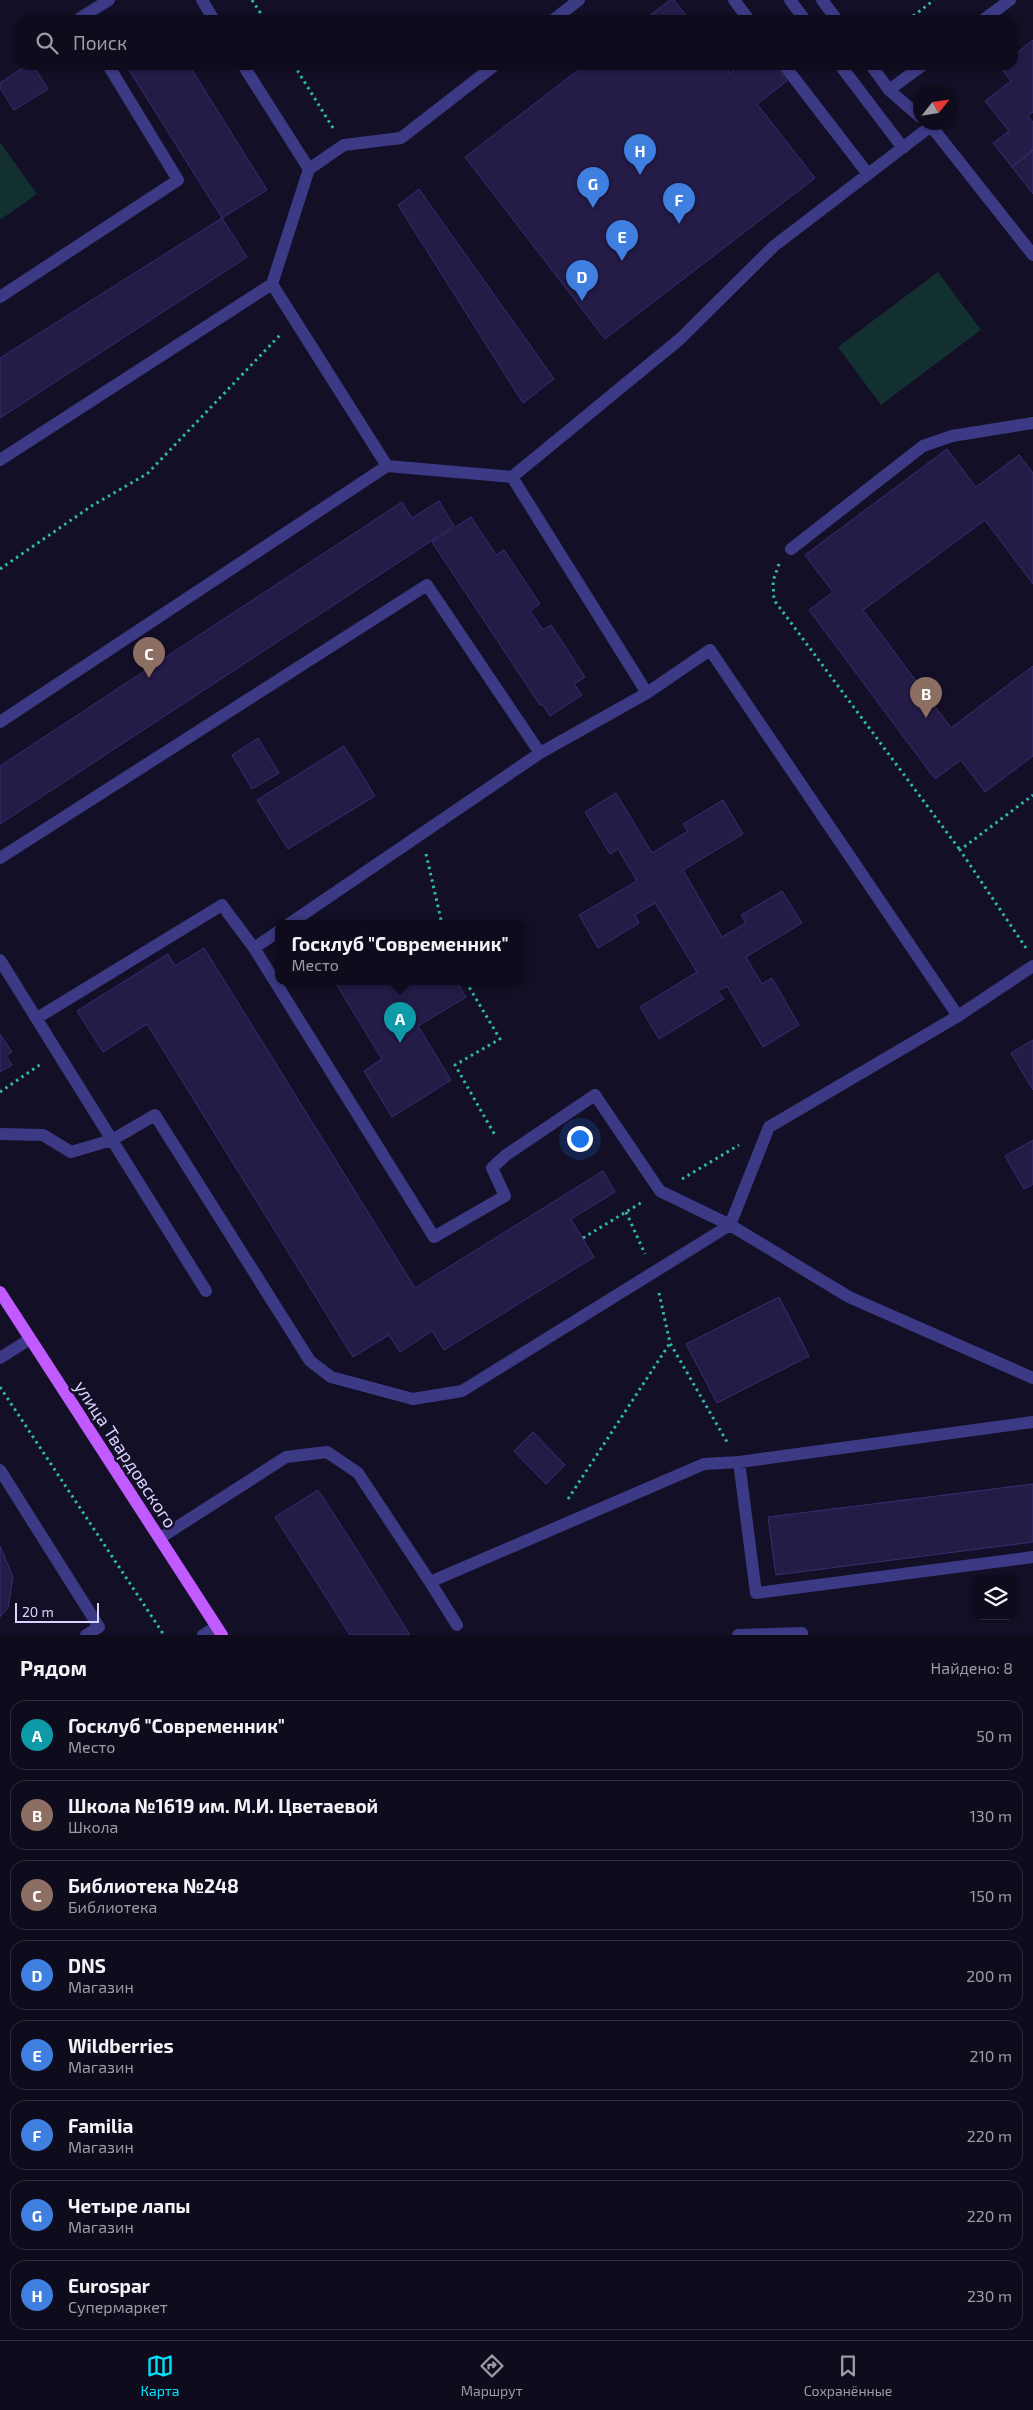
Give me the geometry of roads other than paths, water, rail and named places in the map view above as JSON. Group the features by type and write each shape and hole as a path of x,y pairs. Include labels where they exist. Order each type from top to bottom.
{"main road":[{"name":"улица Твардовского","path":"0,1292 219,1631"}],"lane":[{"path":"85,15 108,0"},
{"path":"202,0 211,15"},
{"path":"560,15 579,0"},
{"path":"734,0 745,15"},
{"path":"790,0 801,15"},
{"path":"822,0 833,15"},
{"path":"990,15 1010,0"},
{"path":"0,297 178,180 111,70"},
{"path":"246,70 309,169"},
{"path":"0,460 272,284 309,169 344,145 401,138 489,70"},
{"path":"788,70 868,174"},
{"path":"844,70 903,148"},
{"path":"875,70 889,90 913,111"},
{"path":"889,90 916,70"},
{"path":"0,722 387,466 512,477 680,339 774,246 903,148 922,130"},
{"path":"934,130 1033,256"},
{"path":"272,284 387,466"},
{"path":"790,549 923,446 952,436 1033,423"},
{"path":"512,477 647,693"},
{"path":"0,858 427,585 540,754"},
{"path":"295,920 540,754 647,693 710,650 958,1016"},
{"path":"37,1018 222,905 254,948 275,982"},
{"path":"254,948 275,934"},
{"path":"0,960 206,1291"},
{"path":"0,1134 43,1135 71,1152 112,1140 155,1115 310,1361 331,1377 413,1400 462,1391 730,1225 769,1127 958,1016 1033,966"},
{"path":"277,985 434,1237 505,1196 492,1168 506,1155 595,1095 660,1191 730,1225 849,1297 1033,1378"},
{"path":"0,1358 30,1339"},
{"path":"430,1582 704,1464 739,1462 1033,1422"},
{"path":"160,1538 286,1457 327,1452 358,1473 457,1625"},
{"path":"739,1462 756,1593 1033,1557"},
{"path":"0,1470 99,1627 86,1635"},
{"path":"203,1635 219,1631"},
{"path":"738,1635 802,1632 802,1635"}],"place":[{"name":"Eurospar","path":"640,175"},
{"name":"Четыре лапы","path":"593,208"},
{"name":"Familia","path":"679,224"},
{"name":"Wildberries","path":"622,261"},
{"name":"DNS","path":"582,301"},
{"name":"Библиотека №248","path":"149,678"},
{"name":"Школа №1619 им. М.И. Цветаевой","path":"926,718"},
{"name":"Госклуб \"Современник\"","path":"400,1043"}]}
